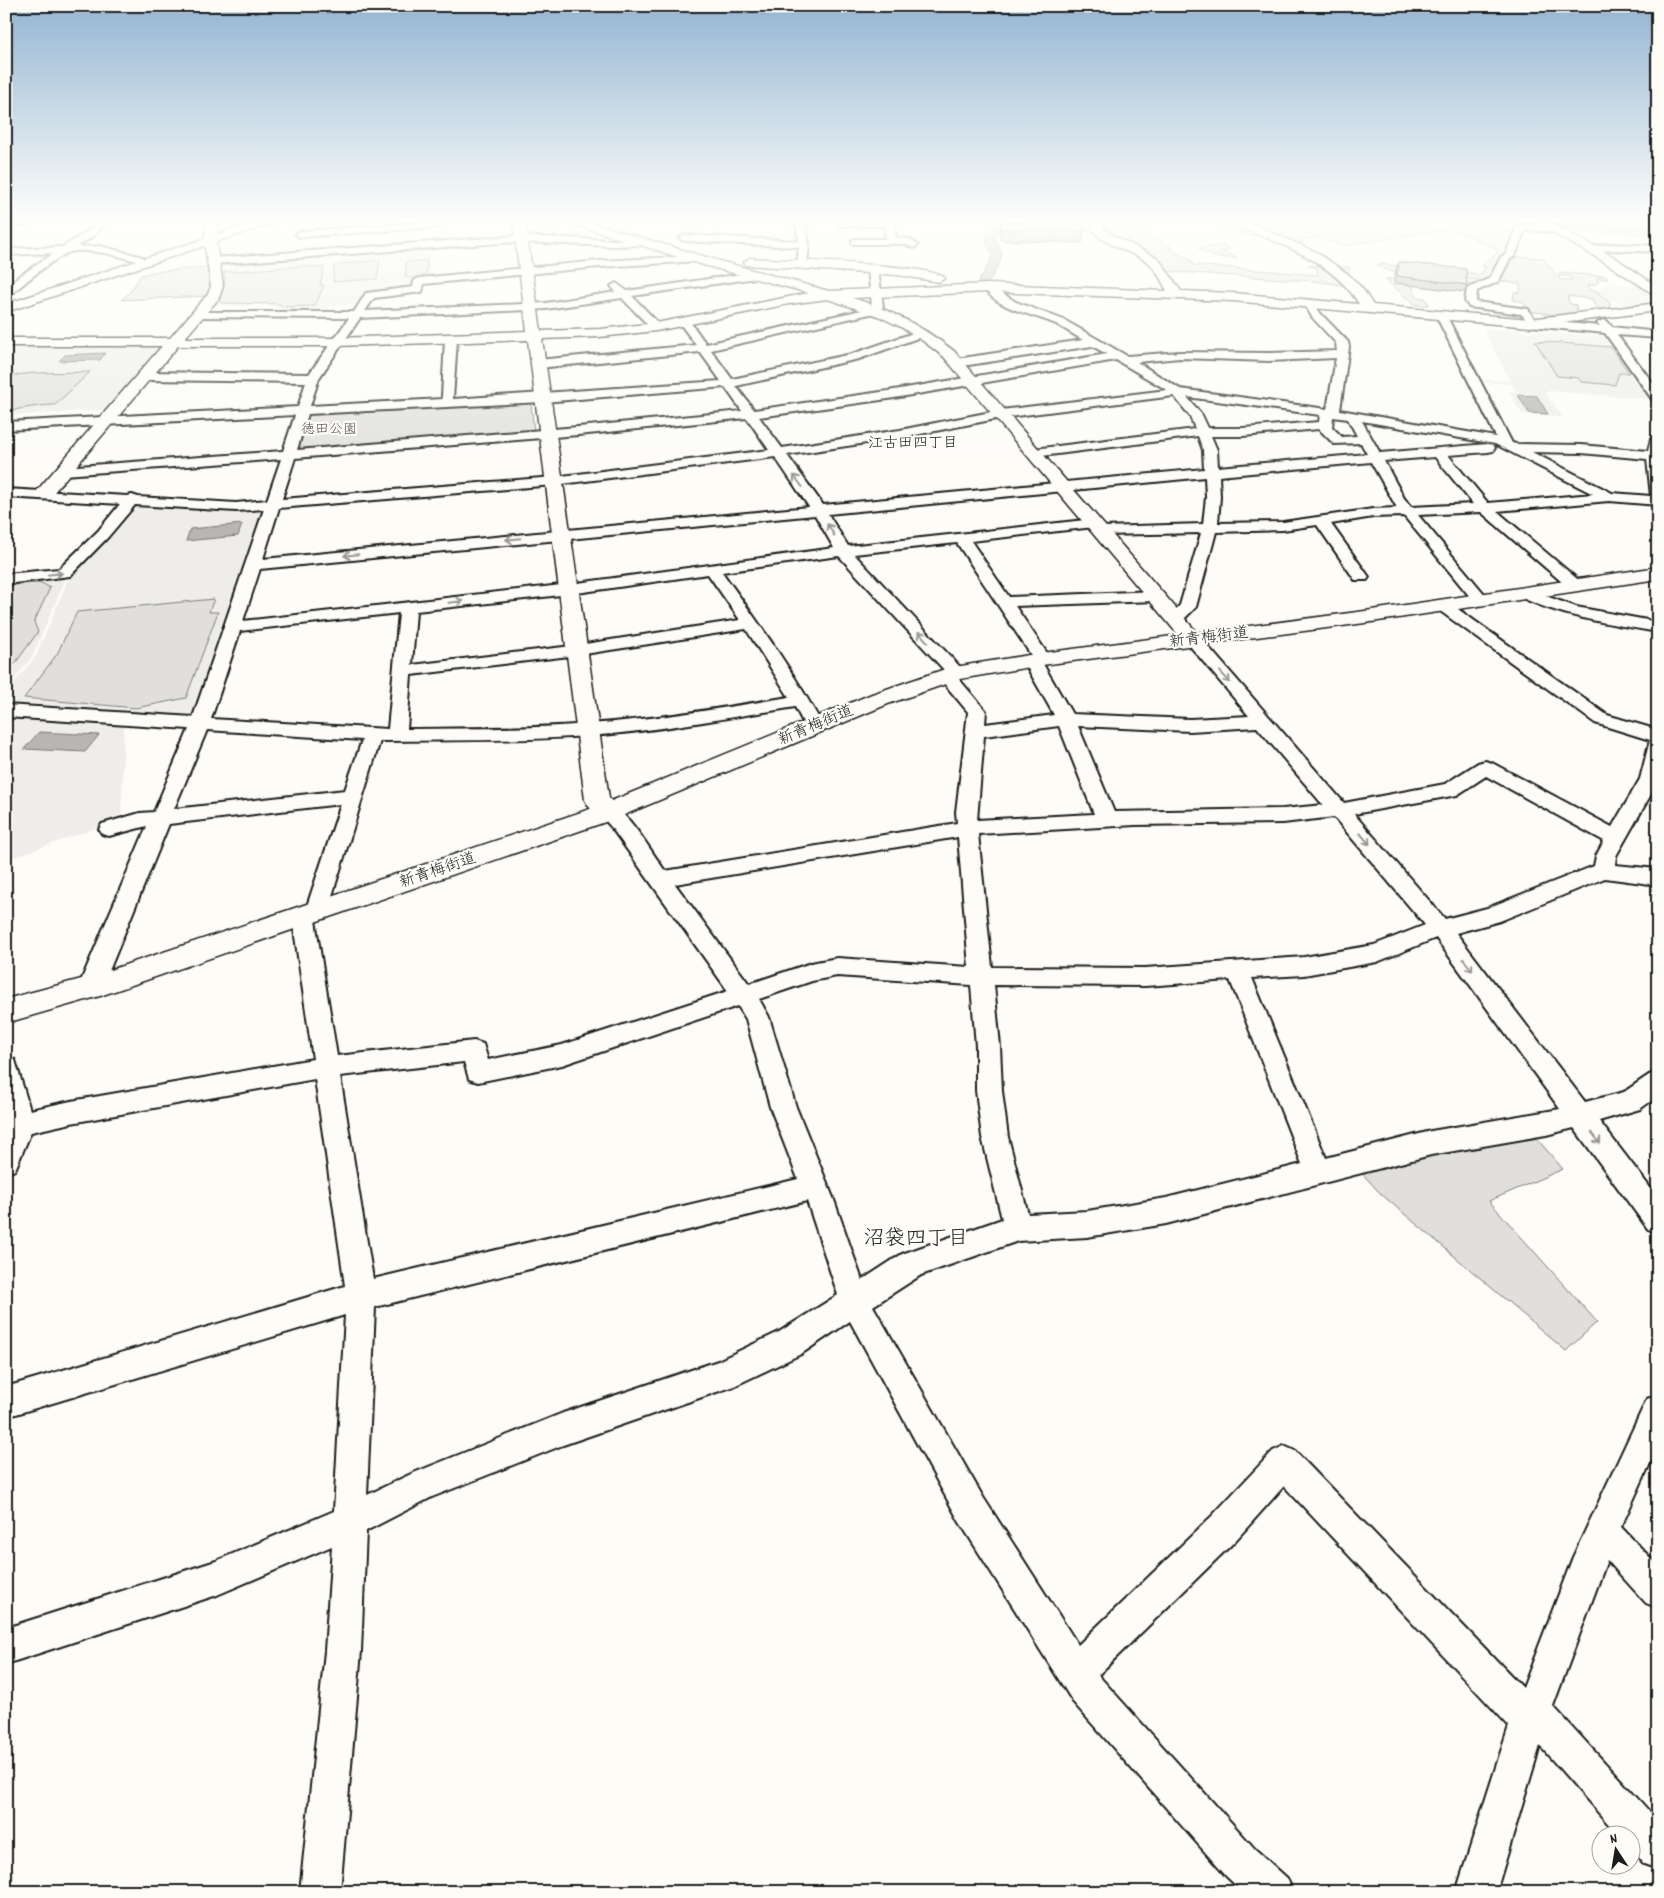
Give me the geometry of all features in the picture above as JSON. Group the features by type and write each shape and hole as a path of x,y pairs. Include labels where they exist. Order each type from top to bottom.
{"street":[{"path":"43,494 201,311"},
{"path":"90,988 200,724 254,564 313,378 336,342 361,311"},
{"path":"198,315 358,315 453,311"},
{"path":"531,311 570,589 597,800 618,822 660,878 744,994 757,1017 783,1107 815,1187 854,1300 971,1509 1086,1688 1241,1864 1273,1892"},
{"path":"639,311 656,327"},
{"path":"6,342 336,342 535,336 600,333 656,327 737,311"},
{"path":"538,364 704,348 868,311"},
{"path":"878,311 916,329 940,346 1001,414 1441,929 1658,1220"},
{"path":"1030,311 1060,322 1178,392 1196,415 1210,450 1213,497 1210,528 1188,607 1175,619"},
{"path":"1313,311 1342,342 1342,354 1330,412 1324,428 1339,441 1364,439"},
{"path":"1395,311 1658,335"},
{"path":"1520,311 1524,311 1530,318 1530,323"},
{"path":"1530,323 1627,311"},
{"path":"1597,314 1658,399"},
{"path":"1441,315 1509,447"},
{"path":"684,322 819,510 843,551 952,674 977,711 966,828 988,1046 989,1091 994,1137 1007,1178 1018,1228"},
{"path":"304,407 448,397 658,391 806,369 855,357 916,329"},
{"path":"448,397 452,339"},
{"path":"956,363 1095,342"},
{"path":"64,471 548,434 750,414 1121,358 1180,355 1278,357 1342,354"},
{"path":"144,376 313,378"},
{"path":"6,493 132,499 236,507 554,481 777,453 900,434 1001,414 1178,392 1330,412 1498,442 1609,496"},
{"path":"9,424 109,417 543,395"},
{"path":"1352,416 1406,512 1481,600"},
{"path":"1034,453 1202,432 1243,432 1325,425"},
{"path":"1658,439 1654,449 1654,478 1658,497"},
{"path":"254,564 1062,486 1438,452 1509,447 1580,448 1654,456"},
{"path":"1438,452 1484,508 1576,586"},
{"path":"233,627 570,589 843,551 961,538 1097,527 1210,528 1283,526 1322,522 1373,513 1484,508 1609,496 1658,501"},
{"path":"6,579 64,573 103,534 132,499"},
{"path":"1322,522 1361,577"},
{"path":"961,538 1006,602 1037,659 1066,720 1107,820"},
{"path":"712,569 751,623 801,701 814,726"},
{"name":"新青梅街道","path":"6,1011 90,988 608,812 880,699 952,674 1037,659 1442,606 1658,574"},
{"path":"1524,593 1541,602 1561,608 1658,627"},
{"path":"1006,602 1156,596"},
{"path":"1442,606 1601,719 1658,736"},
{"path":"396,735 408,607"},
{"path":"403,671 578,649 751,623"},
{"path":"6,711 373,735 500,734 589,730 668,722 801,701"},
{"path":"976,730 1066,720 1206,725 1236,725 1263,720"},
{"path":"320,1892 343,1651 348,1522 361,1296 326,1067 309,914 353,796 373,735"},
{"path":"1604,870 1606,856 1650,779 1658,741"},
{"path":"660,878 966,828 1107,820 1283,816 1340,810 1450,790 1485,766 1617,839"},
{"path":"109,830 140,820 353,796"},
{"path":"13,1126 72,1112 326,1067 474,1051 478,1072 562,1055 811,972 837,967 956,976 1135,977 1238,972 1304,966 1377,953 1425,933 1492,915 1604,870 1658,877"},
{"path":"1634,875 1658,895"},
{"path":"1238,972 1319,1172"},
{"path":"6,1067 13,1126 6,1162"},
{"path":"6,1646 217,1578 348,1522 422,1486 563,1429 723,1376 790,1343 912,1264 1018,1228 1087,1224 1166,1211 1431,1143 1546,1124 1631,1101 1658,1082"},
{"path":"6,1402 361,1296 815,1187"},
{"path":"1476,1892 1532,1717 1584,1569 1658,1410"},
{"path":"1075,1673 1223,1529 1284,1462 1532,1717 1658,1850"},
{"path":"1602,1530 1658,1591"}],"shaded area":[{"path":"272,311 328,311 325,314 270,313"},
{"path":"1483,328 1607,337 1651,399 1548,391 1545,393 1563,417 1522,414 1509,392 1516,391 1512,384 1481,382 1480,380 1510,381"},
{"path":"6,345 163,345 106,410 6,416"},
{"path":"105,353 100,360 59,361 65,355"},
{"path":"1518,395 1537,396 1548,414 1529,413"},
{"path":"137,504 266,509 196,718 6,704 6,693 36,656 70,575"},
{"path":"242,524 238,536 186,541 190,529"},
{"path":"67,576 32,657 6,689 6,583"},
{"path":"6,716 124,723 121,819 6,860"},
{"path":"39,732 99,735 85,752 24,749"}],"green space":[{"path":"1528,311 1577,311 1580,314 1564,316"},
{"path":"1535,341 1611,347 1629,373 1619,373 1615,385 1581,382 1578,378 1557,376"},
{"path":"90,372 55,405 6,411 6,376 34,373"},
{"name":"徳田公園","path":"527,401 531,403 534,431 296,449 307,413"},
{"path":"42,583 50,588 34,622 38,632 6,676 6,589 17,584"},
{"path":"214,599 209,612 218,612 186,698 136,708 24,698 57,654 77,612"},
{"path":"1536,1138 1563,1169 1489,1201 1597,1322 1566,1351 1381,1194 1359,1170 1414,1156"}],"district":[{"name":"江古田四丁目","path":"913,444"},
{"name":"沼袋四丁目","path":"916,1240"}]}
